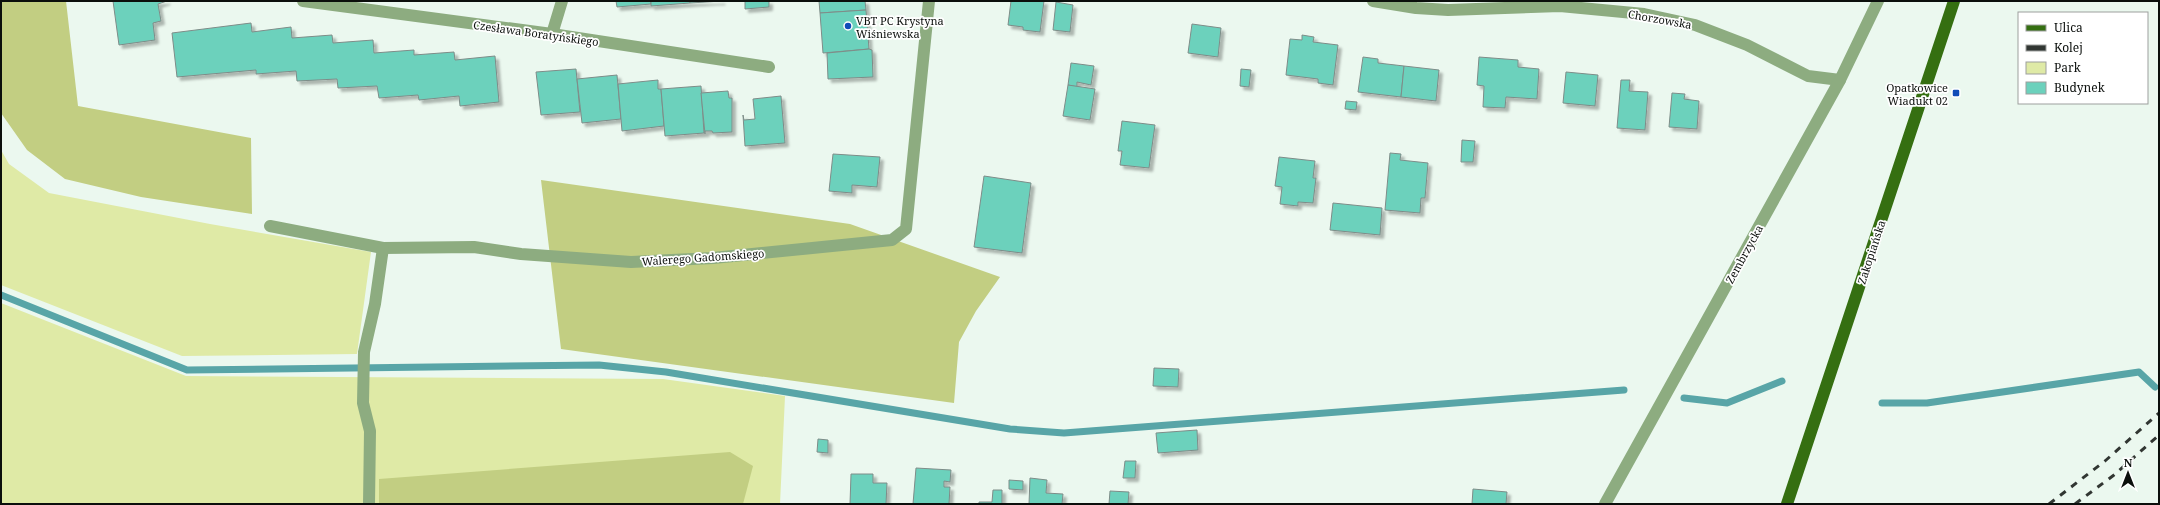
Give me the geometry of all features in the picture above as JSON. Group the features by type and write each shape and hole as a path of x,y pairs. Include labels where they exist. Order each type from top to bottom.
{"main road":[{"name":"Zakopiańska","path":"1787,504 1954,1"}],"street":[{"name":"Czesława Boratyńskiego","path":"303,1 552,34 769,66"},
{"path":"552,34 562,1"},
{"name":"Walerego Gadomskiego","path":"270,226 383,248 474,247 521,254 631,262 713,258 892,240 906,229 929,1"},
{"name":"Chorzowska","path":"1373,1 1416,8 1448,10 1560,6 1644,14 1695,25 1747,45 1808,76 1840,80"},
{"name":"Zembrzycka","path":"1605,504 1840,80 1878,1"},
{"path":"369,504 370,431 363,403 364,352 375,304 383,248"}],"green space":[{"path":"1,1 66,1 78,106 251,138 252,214 141,197 65,179 27,150 1,113"},
{"path":"1,150 9,164 49,193 210,224 371,252 357,354 182,356 1,285"},
{"path":"541,180 850,224 1000,277 976,311 959,342 954,403 561,349"},
{"path":"1,303 186,376 663,379 785,396 780,504 1,504"},
{"path":"730,452 753,466 743,504 379,504 379,479"}],"building":[{"path":"113,1 167,1 158,4 161,21 153,23 155,40 119,45"},
{"path":"616,1 651,1 651,4 617,7"},
{"path":"651,1 690,1 690,3 651,6"},
{"path":"690,1 722,1 690,3"},
{"path":"745,1 769,1 769,7 745,9"},
{"path":"819,1 865,1 866,10 820,13"},
{"path":"1011,1 1044,1 1040,32 1023,30 1023,27 1008,25"},
{"path":"1056,2 1073,5 1070,32 1053,30"},
{"path":"866,10 869,49 823,53 820,13"},
{"path":"251,23 252,32 291,27 292,38 332,35 333,43 373,40 374,53 414,50 414,55 454,52 455,60 495,56 499,102 460,106 459,96 419,100 418,95 379,98 377,86 338,88 337,79 297,81 296,71 256,74 256,70 177,77 172,33"},
{"path":"1192,24 1221,28 1218,57 1188,53"},
{"path":"1302,35 1314,37 1313,42 1338,45 1333,85 1318,83 1318,79 1286,75 1290,39 1302,40"},
{"path":"872,50 873,77 828,79 827,53"},
{"path":"1363,57 1378,59 1378,63 1404,66 1401,97 1358,92"},
{"path":"1479,57 1518,60 1518,67 1539,69 1537,99 1506,97 1505,108 1483,107 1484,86 1477,85"},
{"path":"1071,63 1094,66 1091,85 1077,82 1077,87 1068,85"},
{"path":"1404,66 1439,70 1436,101 1401,97"},
{"path":"576,69 580,112 541,115 536,72"},
{"path":"1241,69 1251,70 1249,87 1240,86"},
{"path":"1566,72 1598,75 1595,106 1563,103"},
{"path":"617,75 621,119 582,123 577,79"},
{"path":"658,80 658,89 661,89 664,126 622,131 618,84"},
{"path":"1621,80 1630,80 1629,91 1648,92 1645,130 1617,128"},
{"path":"1068,85 1095,89 1090,120 1063,116"},
{"path":"701,86 704,133 665,136 661,89"},
{"path":"728,91 729,98 732,98 732,132 713,133 712,131 705,131 705,134 701,93"},
{"path":"1672,93 1685,94 1684,99 1699,101 1697,129 1669,127"},
{"path":"781,96 785,143 745,146 743,115 744,120 755,119 753,99"},
{"path":"1346,101 1357,102 1356,110 1345,109"},
{"path":"1122,121 1155,125 1149,168 1120,165 1122,151 1118,151"},
{"path":"1462,140 1475,141 1473,162 1461,162"},
{"path":"1390,153 1401,154 1400,160 1428,163 1425,198 1421,198 1420,213 1385,210"},
{"path":"833,154 880,157 877,187 852,185 852,193 829,191"},
{"path":"1279,157 1315,161 1313,178 1316,178 1313,203 1298,202 1298,206 1280,204 1282,187 1275,186"},
{"path":"984,176 1031,183 1022,253 974,247"},
{"path":"1333,203 1382,208 1380,235 1330,230"},
{"path":"1154,368 1179,369 1178,387 1153,386"},
{"path":"1197,430 1198,450 1158,453 1156,433"},
{"path":"818,439 828,440 828,453 817,452"},
{"path":"1125,461 1136,461 1135,478 1123,478"},
{"path":"916,468 951,470 950,482 944,481 944,487 950,487 949,504 913,504"},
{"path":"851,474 873,474 873,483 887,483 886,504 850,504"},
{"path":"1030,478 1047,480 1046,493 1063,494 1062,504 1029,504"},
{"path":"1009,480 1023,481 1023,490 1009,489"},
{"path":"1473,489 1507,492 1506,504 1472,504"},
{"path":"993,490 1002,490 1002,504 979,504 979,502 992,502"},
{"path":"1110,491 1129,492 1128,504 1109,504"}],"waterway":[{"path":"1,295 187,370 599,365 666,372 1010,429 1064,433 1624,390"},
{"path":"1882,403 1927,403 2139,372 2155,387"},
{"path":"1684,398 1727,403 1782,381"}],"railway":[{"path":"2049,504 2105,461 2159,413"},
{"path":"2075,504 2114,475 2159,435"}],"place":[{"name":"VBT PC Krystyna Wiśniewska","path":"848,26"},
{"name":"Opatkowice Wiadukt 02","path":"1956,93"}]}
